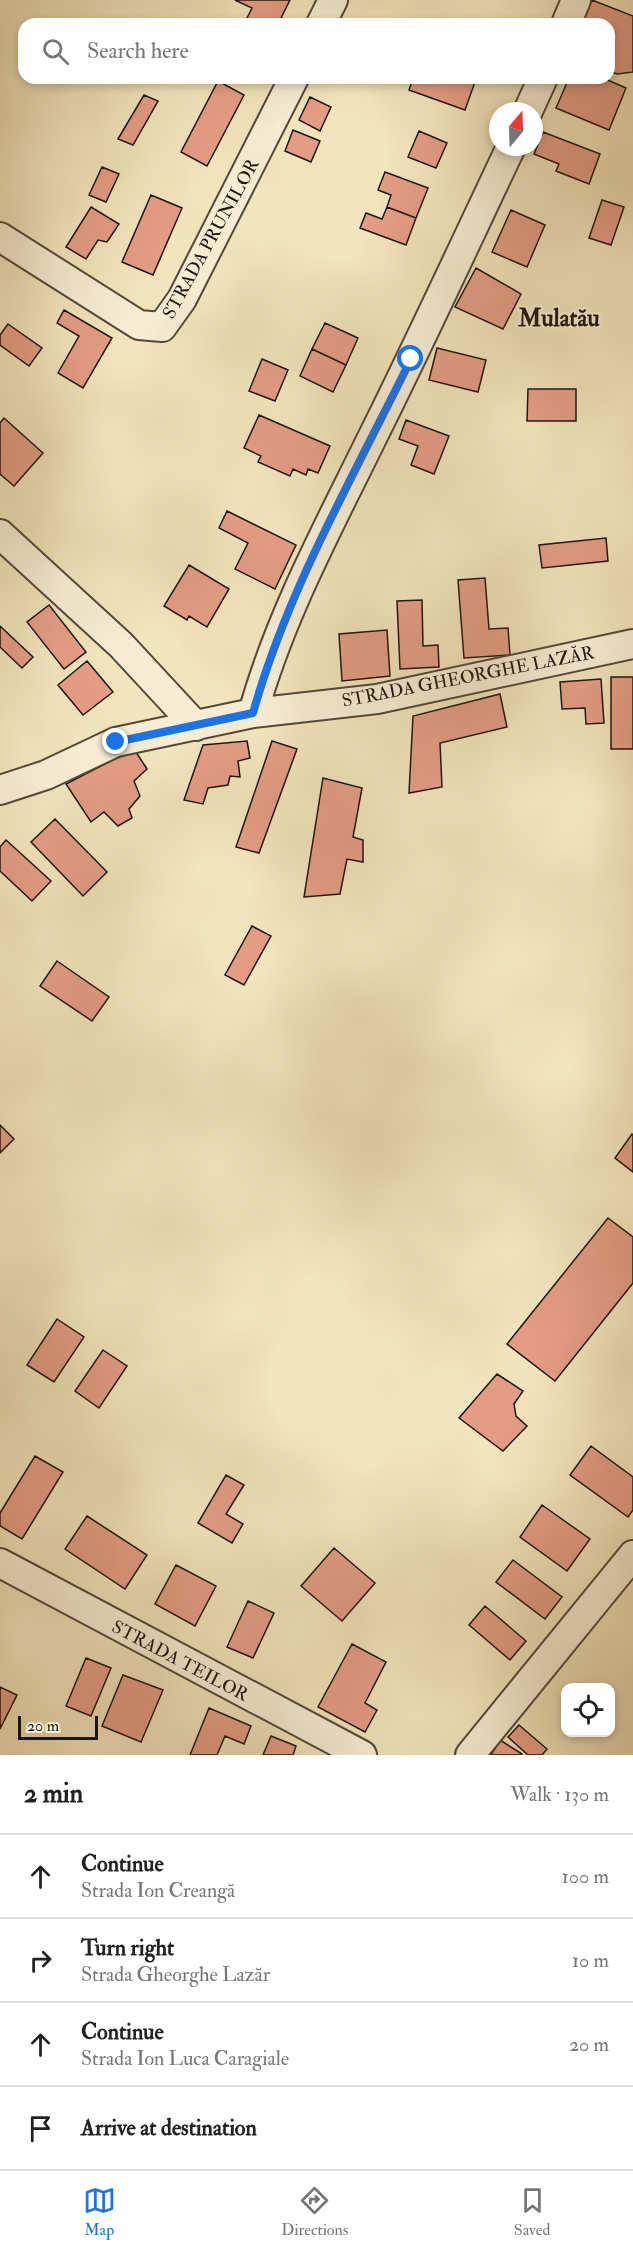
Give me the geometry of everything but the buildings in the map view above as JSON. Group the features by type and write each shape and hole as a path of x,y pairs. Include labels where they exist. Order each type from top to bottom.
{"street":[{"path":"324,18 333,0"},
{"path":"568,18 576,0"},
{"name":"STRADA PRUNILOR","path":"0,237 139,325 162,327 182,299 291,84"},
{"path":"532,102 540,84"},
{"path":"253,713 268,661 304,576 411,359 507,156"},
{"path":"0,534 122,645 196,726"},
{"name":"STRADA GHEORGHE LAZĂR","path":"0,790 46,775 116,742 253,713 377,699 633,644"},
{"path":"470,1755 633,1555"},
{"name":"STRADA TEILOR","path":"0,1563 118,1628 362,1755"}],"district":[{"name":"Mulatău","path":"559,318"}],"route":[{"path":"116,742 253,713 268,661 304,576 411,359"}]}
